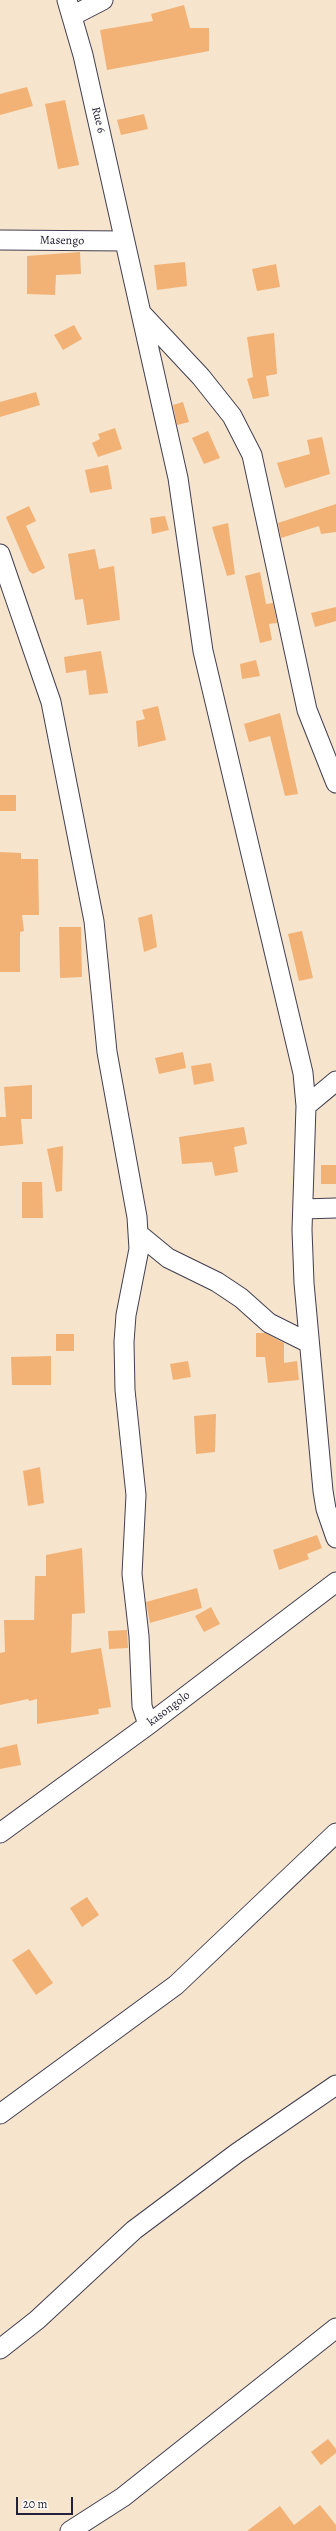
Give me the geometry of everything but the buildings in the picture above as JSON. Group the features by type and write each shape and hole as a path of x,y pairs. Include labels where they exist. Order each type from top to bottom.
{"street":[{"path":"70,8 103,0"},
{"name":"Rue 6","path":"70,8 83,55 178,478 202,651 299,1050 306,1106 303,1209 304,1283 308,1342 323,1491 326,1509 336,1538"},
{"name":"Masengo","path":"0,240 125,241"},
{"path":"142,314 201,376 232,416 252,455 307,710 336,783"},
{"path":"0,554 51,702 94,921 107,1052 140,1235 126,1315 124,1342 125,1390 136,1495 132,1574 139,1636 142,1706 148,1725"},
{"path":"306,1106 336,1081"},
{"path":"303,1209 336,1208"},
{"path":"140,1235 168,1258 217,1282 241,1298 269,1323 308,1342"},
{"name":"kasongolo","path":"0,1833 148,1725 336,1582"},
{"path":"0,2114 176,1985 336,1833"},
{"path":"0,2349 37,2320 134,2230 236,2153 336,2084"},
{"path":"70,2531 123,2497 336,2328"}]}
